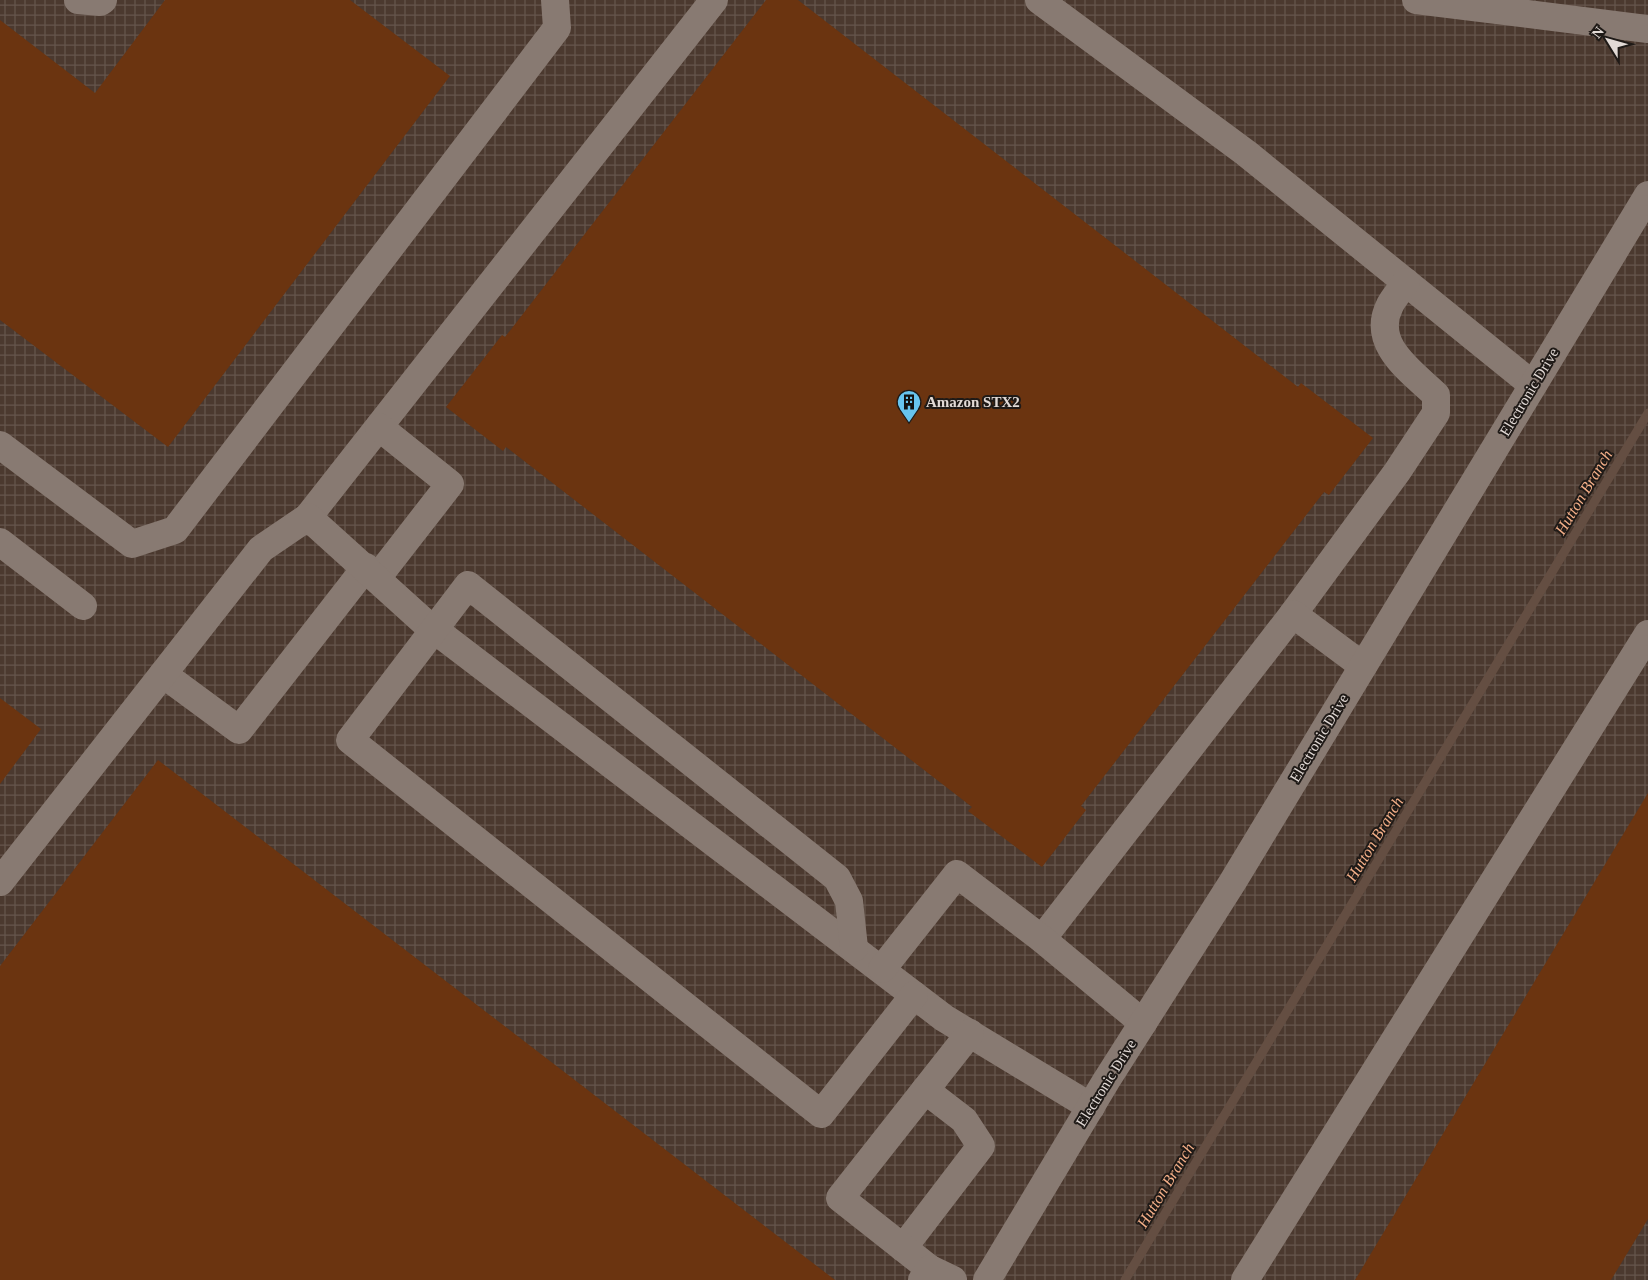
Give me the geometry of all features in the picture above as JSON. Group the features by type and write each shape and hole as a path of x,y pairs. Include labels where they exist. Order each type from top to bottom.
{"street":[{"path":"78,0 100,2 103,0"},
{"path":"0,445 132,544 175,530 557,28 555,0"},
{"path":"0,882 261,549 308,517 714,0"},
{"path":"1039,0 1246,153 1533,385"},
{"path":"1416,0 1648,29"},
{"name":"Electronic Drive","path":"987,1280 1091,1107 1232,883 1648,195"},
{"path":"1042,939 1293,614 1397,472 1436,413 1436,395 1392,354 1384,333 1389,306 1406,282"},
{"path":"163,674 239,730 450,484 379,427"},
{"path":"308,517 434,629 914,995 970,1033 1091,1107"},
{"path":"0,542 83,606"},
{"path":"854,948 849,901 837,878 468,585 350,740 821,1114 914,995"},
{"path":"1293,614 1363,666"},
{"path":"1245,1280 1648,634"},
{"path":"882,969 957,874 1042,939 1143,1023"},
{"path":"935,1276 840,1198 970,1033"},
{"path":"903,1248 981,1146 964,1120 925,1090"}],"shaded area":[{"path":"0,0 1648,0 1648,1280 0,1280"}],"building":[{"path":"165,0 350,0 450,76 168,447 0,320 0,20 95,93"},
{"name":"Amazon STX2","path":"766,0 798,0 1298,387 1301,383 1373,438 1329,495 1324,492 1081,806 1086,810 1042,867 968,811 972,807 506,447 503,451 446,407 502,335 505,337"},
{"path":"0,698 41,729 0,784"},
{"path":"158,760 835,1280 0,1280 0,966"},
{"path":"1648,793 1648,1219 1611,1280 1355,1280"}],"waterway":[{"name":"Hutton Branch","path":"1125,1280 1648,413"}],"place":[{"name":"Amazon STX2","path":"909,423"}]}
